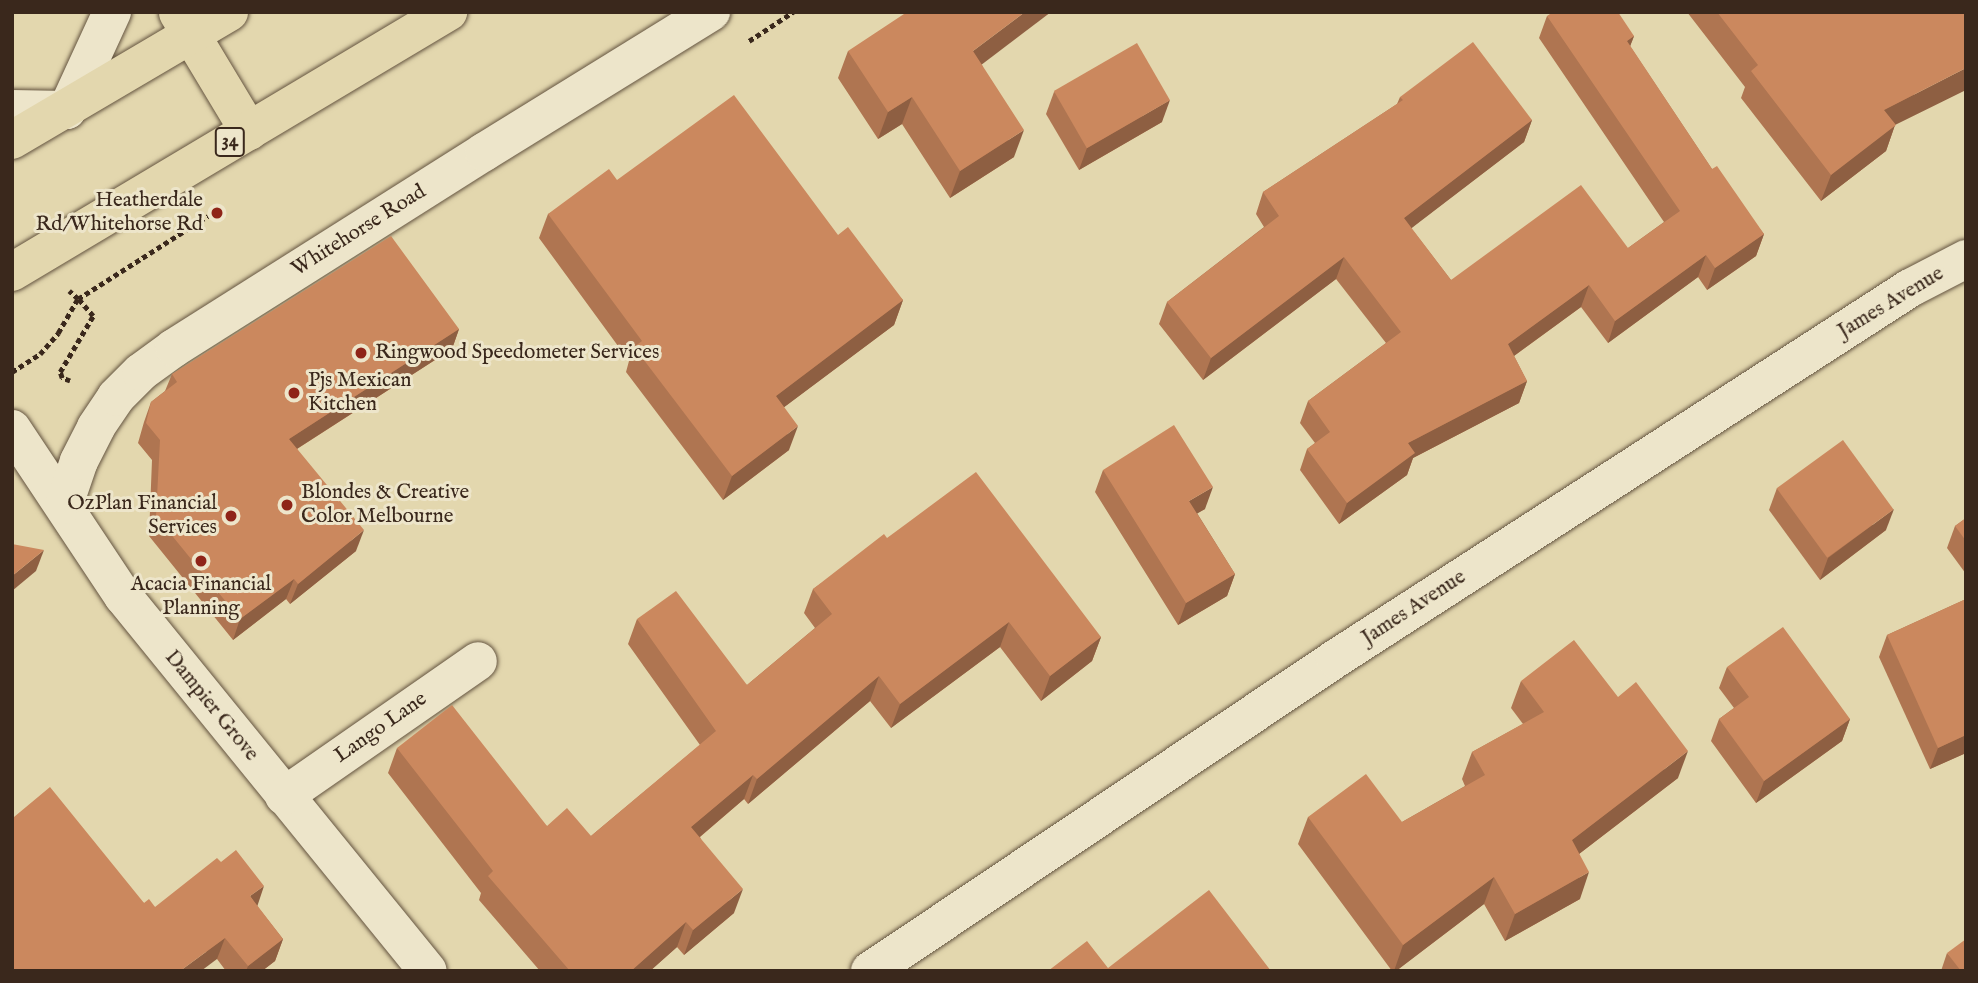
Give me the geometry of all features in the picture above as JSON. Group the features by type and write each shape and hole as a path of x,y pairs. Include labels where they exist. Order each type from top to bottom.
{"highway":[{"path":"12,140 67,110 186,23 229,12"},
{"name":"34","path":"12,272 448,12"},
{"path":"186,23 249,131"}],"street":[{"path":"12,109 67,110 112,12"},
{"name":"Whitehorse Road","path":"64,505 79,461 96,427 117,397 141,372 174,348 484,152 711,12"},
{"name":"James Avenue","path":"870,971 1335,659 1910,288 1966,260"},
{"name":"Dampier Grove","path":"12,429 123,596 428,971"},
{"name":"Lango Lane","path":"284,796 478,660"}],"path":[{"path":"76,380 62,378 60,372 93,316 78,299 208,216"}],"building":[{"path":"907,12 1025,12 973,51 1024,130 960,171 912,97 888,112 848,51"},
{"path":"1553,12 1618,12 1634,36 1627,41 1712,169 1717,166 1764,234 1715,268 1706,255 1615,321 1589,285 1508,344 1527,381 1408,443 1415,453 1347,503 1307,449 1330,432 1308,401 1401,332 1344,257 1211,358 1167,302 1279,216 1263,192 1403,100 1400,97 1473,42 1532,120 1404,218 1451,280 1581,185 1628,248 1680,211 1547,16"},
{"path":"1717,12 1966,12 1966,68 1884,110 1896,125 1831,175 1751,71 1758,65"},
{"path":"1137,43 1170,100 1087,148 1054,91"},
{"path":"734,95 838,235 848,227 903,300 776,396 798,426 732,476 634,347 642,341 548,214 609,169 617,180"},
{"path":"391,236 459,329 289,439 364,530 298,584 294,579 240,619 156,516 160,440 146,423 151,402 177,382 172,374"},
{"path":"1174,425 1213,487 1189,501 1235,574 1186,603 1103,470"},
{"path":"1843,440 1894,510 1827,558 1777,488"},
{"path":"976,472 1101,637 1050,676 1009,622 900,704 879,676 757,779 753,775 691,827 743,889 693,930 686,922 631,971 570,971 488,876 493,871 397,748 452,705 547,826 567,808 591,836 716,731 637,619 676,591 747,685 832,614 813,589 884,534 887,538"},
{"path":"1966,518 1966,541 1955,526"},
{"path":"12,544 44,550 12,576"},
{"path":"1966,599 1966,735 1938,748 1887,635"},
{"path":"1783,627 1850,719 1764,781 1719,719 1749,697 1727,667"},
{"path":"1574,640 1618,697 1636,682 1688,751 1572,840 1589,872 1515,914 1494,877 1403,945 1308,817 1366,774 1402,822 1485,775 1472,752 1544,712 1521,681"},
{"path":"50,787 144,903 149,899 155,907 217,858 221,862 236,850 264,886 250,896 283,939 248,966 225,938 180,971 12,971 12,815 14,817"},
{"path":"1209,890 1271,971 1048,971 1087,941 1108,968"},
{"path":"1966,939 1966,971 1961,971 1947,953"}],"place":[{"name":"Heatherdale Rd/Whitehorse Rd","path":"217,213"},
{"name":"Ringwood Speedometer Services","path":"361,353"},
{"name":"Pjs Mexican Kitchen","path":"294,393"},
{"name":"Blondes & Creative Color Melbourne","path":"287,505"},
{"name":"OzPlan Financial Services","path":"231,516"},
{"name":"Acacia Financial Planning","path":"201,561"}]}
